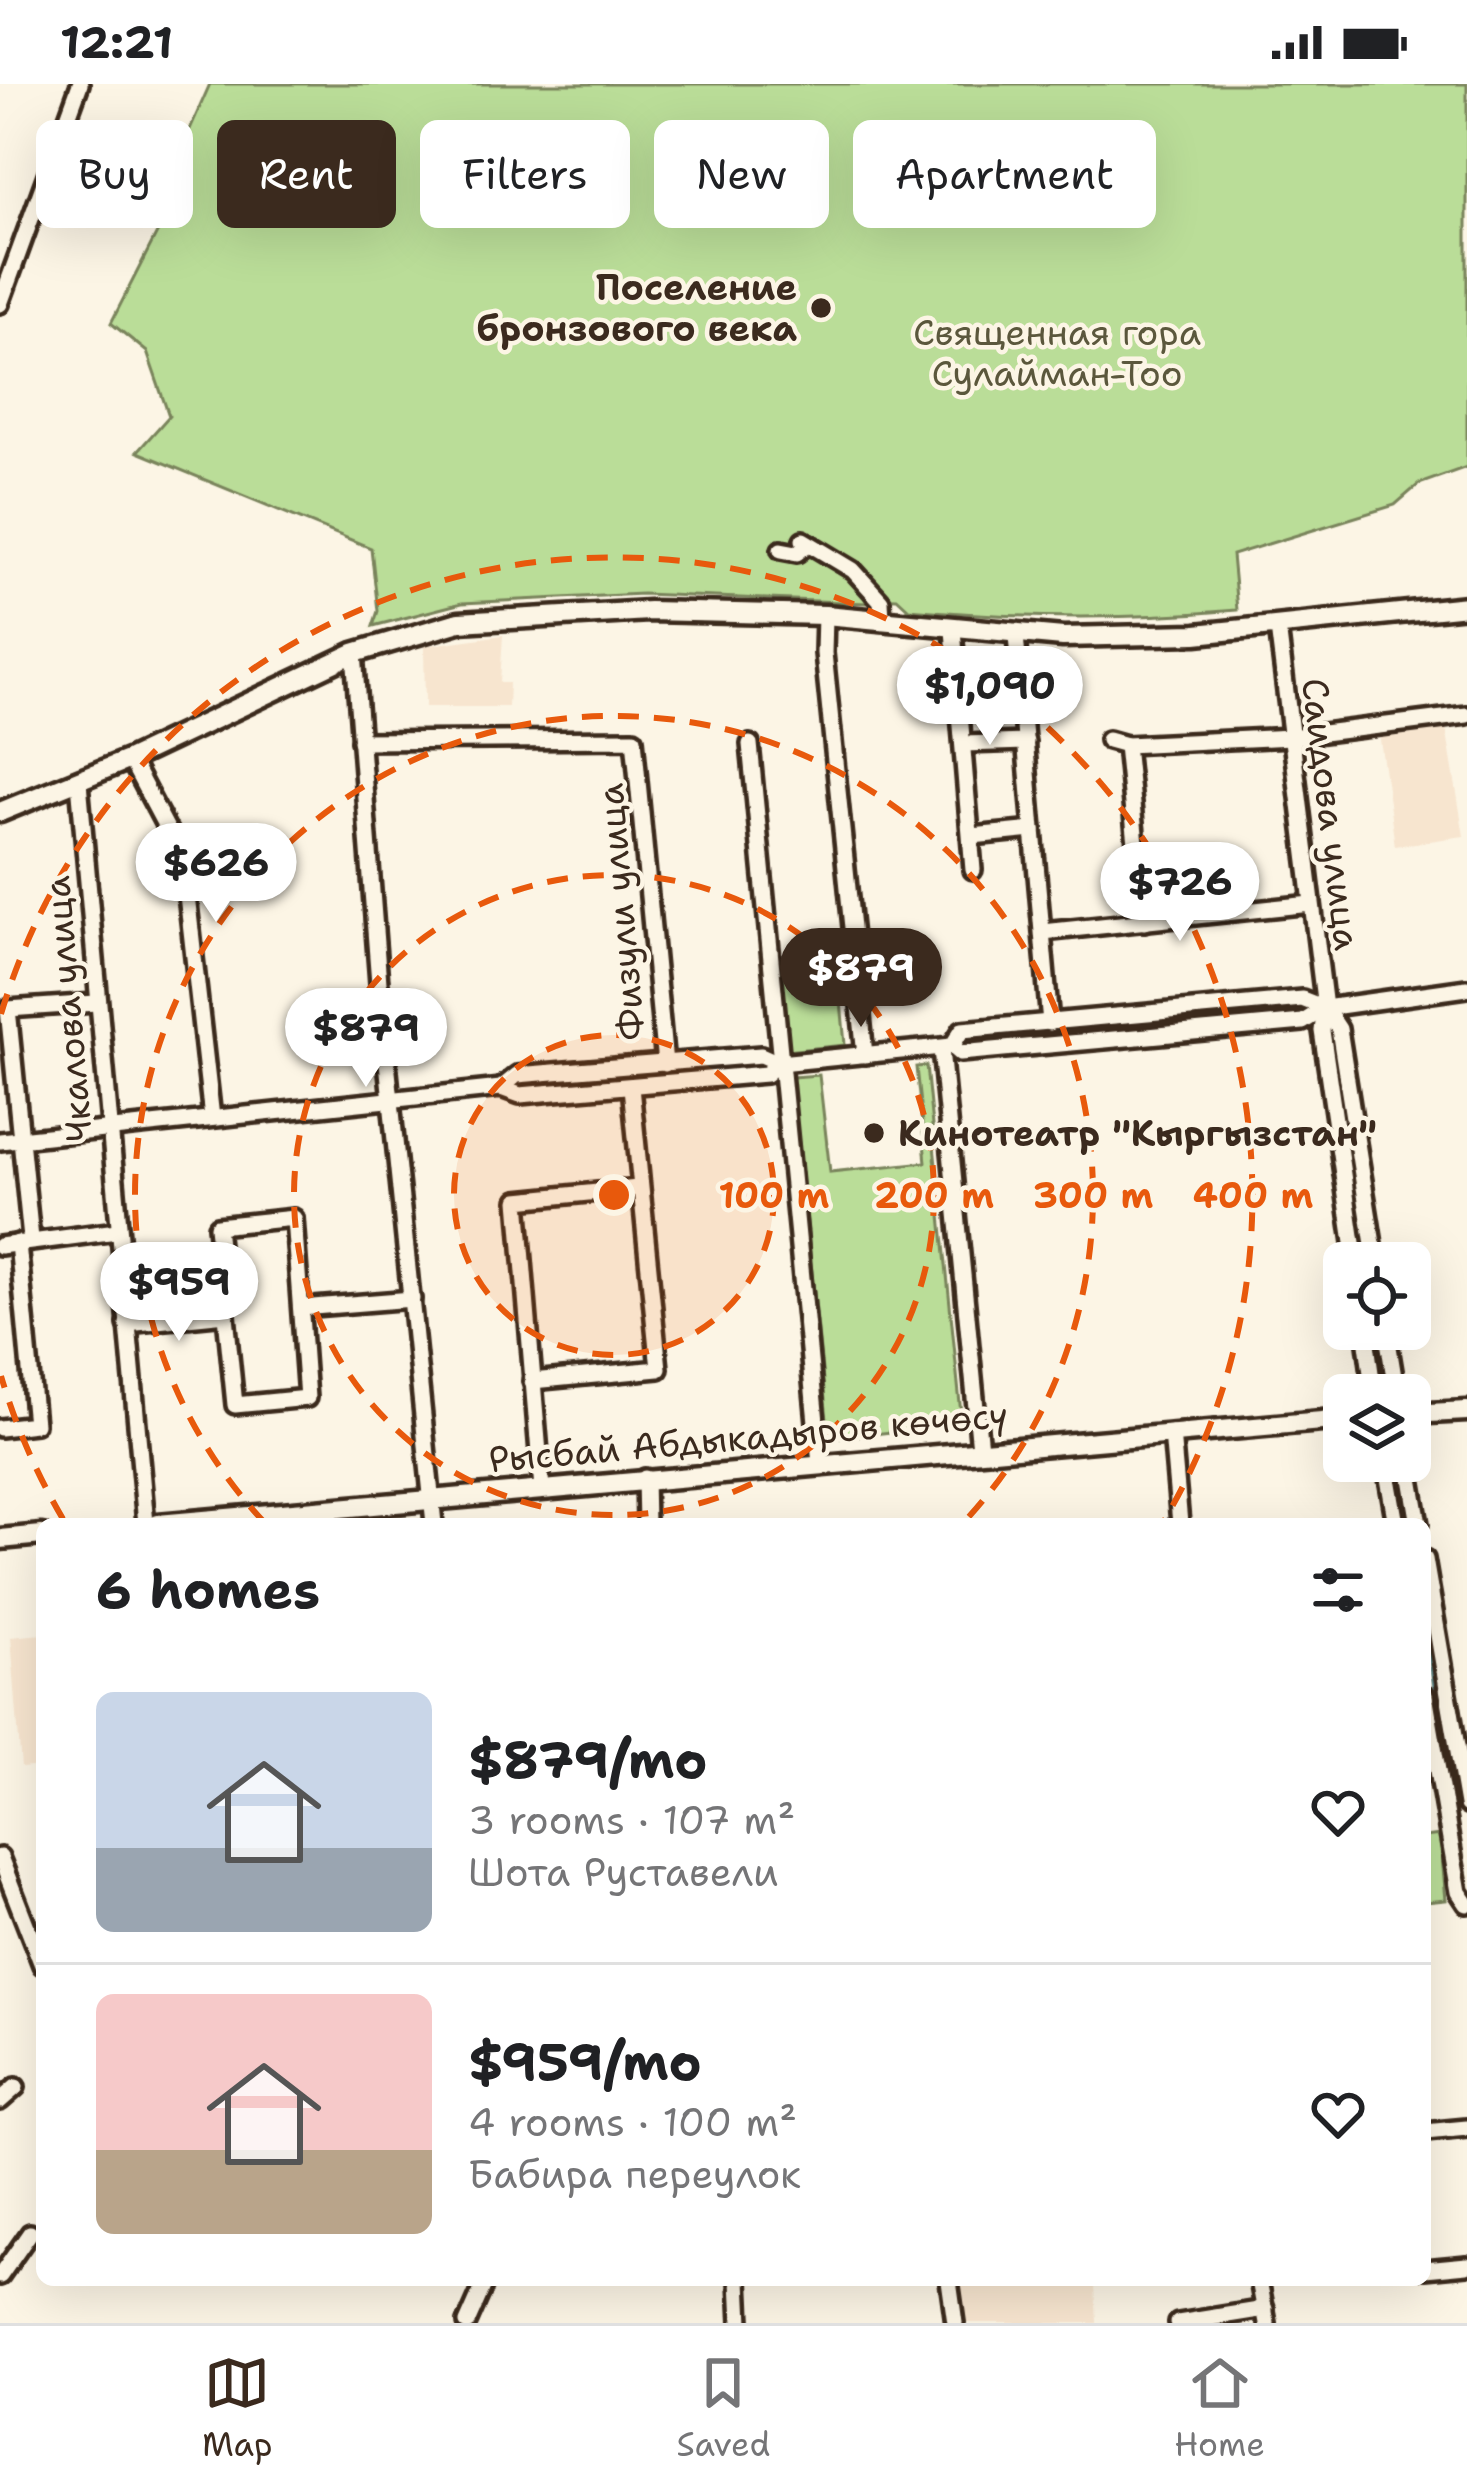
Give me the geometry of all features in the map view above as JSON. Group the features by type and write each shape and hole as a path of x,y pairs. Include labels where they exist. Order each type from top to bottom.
{"main road":[{"path":"0,812 79,782 354,653 459,622 649,610 825,615 1016,636 1278,627 1467,606"},
{"path":"1431,1413 1467,1411"},
{"name":"Рысбай Абдыкадыров көчөсү","path":"263,1518 645,1478 1323,1421"},
{"path":"0,1539 36,1536"}],"street":[{"path":"0,304 80,84"},
{"path":"781,550 797,553 805,542 853,570 881,602 881,620"},
{"path":"825,615 824,652 865,1055"},
{"name":"Саидова улица","path":"1278,627 1325,1008 1322,1031 1353,1242"},
{"path":"953,630 973,870"},
{"path":"1016,636 1050,1023"},
{"path":"354,653 434,1518"},
{"path":"1108,740 1126,745 1291,737 1467,715"},
{"name":"Физули улица","path":"360,741 634,740 665,1064"},
{"path":"964,744 1026,742"},
{"path":"750,744 820,1463"},
{"path":"1126,745 1144,922"},
{"path":"130,759 183,859 212,1118"},
{"name":"Чкалова улица","path":"79,782 145,1518"},
{"path":"972,836 1033,830"},
{"path":"1043,932 1311,904"},
{"path":"501,1088 517,1075 761,1054 778,1063 946,1047 960,1053 1098,1044 1303,1022 1325,1008 1467,988"},
{"path":"980,1449 946,1047 962,1030 1302,999 1325,1008"},
{"path":"0,1428 35,1424 8,1009 96,1003"},
{"name":"Саидова улица","path":"1325,1008 1339,1029 1373,1242"},
{"path":"0,1141 501,1088 520,1095 766,1074 778,1063"},
{"path":"532,1381 659,1369 631,1087"},
{"path":"542,1489 518,1199 638,1188"},
{"path":"294,1218 301,1309 307,1398 235,1405 217,1226 294,1218"},
{"path":"0,1246 117,1231"},
{"path":"301,1309 412,1299"},
{"path":"127,1324 226,1314"},
{"path":"1172,1433 1179,1518"},
{"path":"645,1478 646,1518"},
{"path":"1389,1482 1395,1518"},
{"path":"1412,1482 1418,1518"},
{"path":"1431,1593 1467,1799"},
{"path":"1431,1730 1459,1892 1467,1904"},
{"path":"0,1856 36,1949"},
{"path":"0,2101 16,2087"},
{"path":"1431,2131 1467,2128"},
{"path":"0,2276 30,2233"},
{"path":"1431,2269 1467,2266"},
{"path":"467,2323 483,2286"},
{"path":"739,2286 741,2323"},
{"path":"950,2286 956,2323"},
{"path":"1178,2323 1266,2316 1260,2286"}],"shaded area":[{"path":"503,635 500,683 509,683 508,707 425,707 424,646"},
{"path":"1445,721 1464,836 1395,846 1378,725"},
{"path":"36,1635 36,1767 21,1768 11,1637"},
{"path":"959,2286 1095,2286 1097,2323 963,2323"}],"green space":[{"name":"Священная гора Сулайман-Тоо","path":"210,84 1467,84 1467,467 1419,484 1395,505 1232,555 1237,610 1032,616 909,609 897,598 864,597 867,603 642,594 462,603 373,626 378,611 371,548 137,452 169,416 147,352 111,323 159,228 193,228 193,122"},
{"path":"837,957 845,1045 785,1051 777,964"},
{"path":"926,1066 962,1424 829,1439 792,1077 819,1075 830,1172 926,1162 916,1067"},
{"path":"1440,1835 1446,1900 1431,1901 1431,1836"}],"waterway":[{"path":"1336,1060 1361,1242"},
{"path":"1376,1350 1379,1374"},
{"path":"1401,1482 1407,1518"},
{"path":"1431,1668 1467,1888"}],"place":[{"name":"Поселение бронзового века","path":"821,308"},
{"name":"Кинотеатр \"Кыргызстан\"","path":"874,1133"}]}
